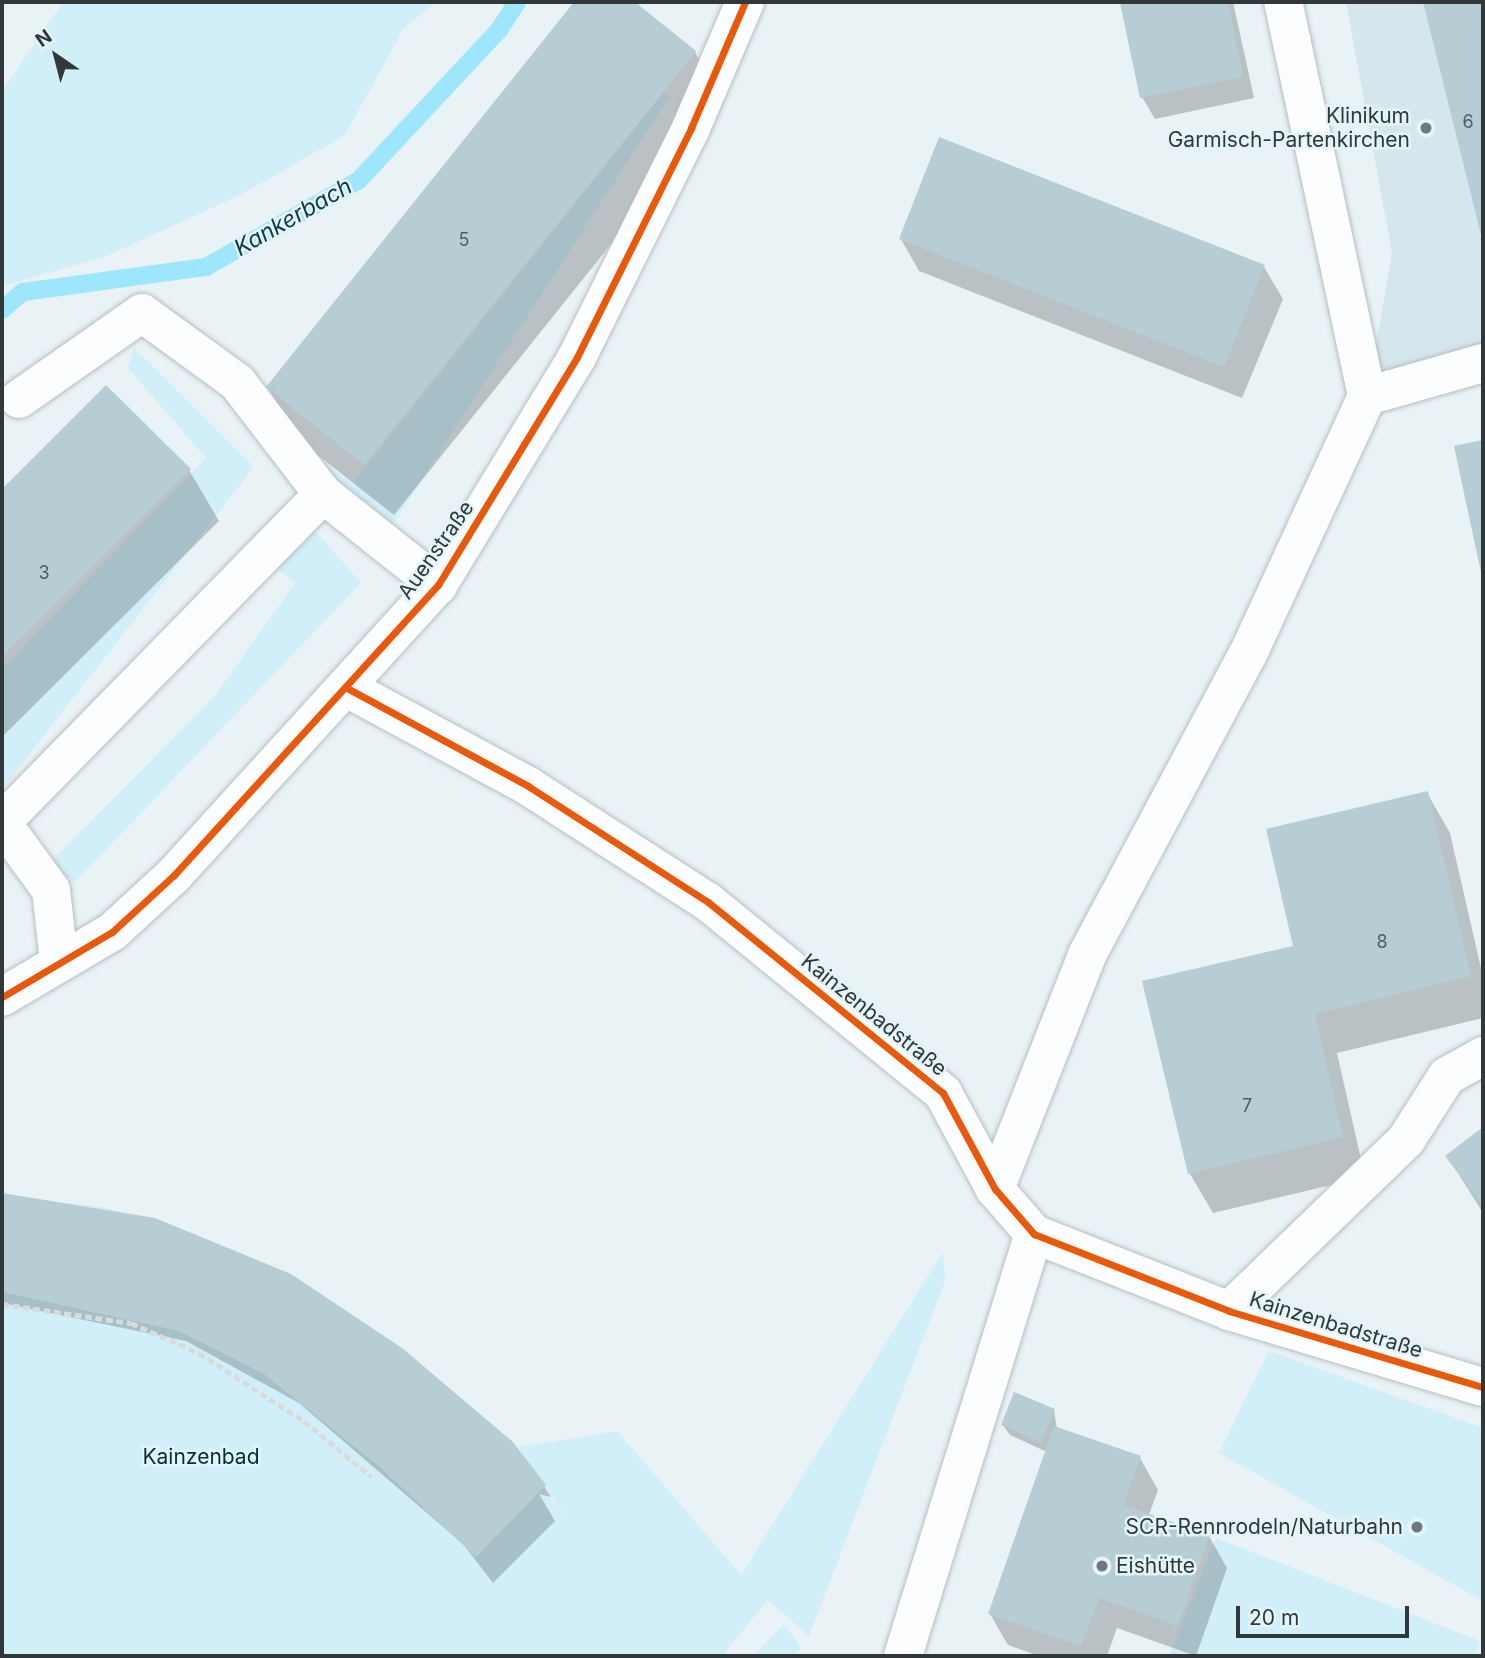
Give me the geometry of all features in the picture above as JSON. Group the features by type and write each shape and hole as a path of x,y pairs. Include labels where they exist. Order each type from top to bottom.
{"street":[{"name":"Auenstraße","path":"2,997 112,932 173,875 347,688 438,585 577,357 691,128 745,2"},
{"path":"995,1189 1087,955 1248,654 1367,396 1283,2"},
{"path":"19,399 142,313 237,382 323,494 438,585"},
{"path":"1367,396 1483,363"},
{"path":"59,961 51,890 2,823 323,494"},
{"name":"Kainzenbadstraße","path":"347,688 528,786 708,902 943,1093 995,1189 1034,1234 1229,1311 1483,1387"},
{"path":"1229,1311 1406,1140 1447,1076 1483,1056"},
{"path":"897,1653 1034,1234"}],"path":[{"path":"2,1304 131,1323 199,1353 304,1421 372,1477"}],"shaded area":[{"name":"Klinikum Garmisch-Partenkirchen","path":"1346,2 1483,2 1483,363 1367,396 1392,253"}],"green space":[{"path":"63,2 436,2 404,28 345,135 242,194 107,256 2,286 2,92"},
{"path":"663,93 669,97 388,532 288,436 352,484"},
{"path":"134,348 254,467 2,789 2,669 206,458 128,368"},
{"path":"294,506 361,583 74,883 50,863 215,696 295,583 256,550"},
{"name":"Kainzenbad","path":"2,1197 102,1207 156,1222 512,1450 568,1521 518,1447 617,1431 741,1575 943,1252 945,1281 809,1636 768,1600 725,1652 728,1656 2,1656"},
{"name":"SCR-Rennrodeln/Naturbahn","path":"1269,1351 1483,1428 1483,1601 1219,1453"},
{"path":"1216,1538 1480,1641 1474,1656 1169,1656"},
{"path":"784,1624 801,1648 792,1656 753,1656"}],"building":[{"path":"574,2 635,2 696,51 364,465 266,387"},
{"path":"1228,2 1243,77 1140,98 1120,3"},
{"path":"1423,2 1483,2 1483,239 1482,239"},
{"path":"939,137 1265,265 1224,367 899,239"},
{"path":"106,385 191,469 2,657 2,489"},
{"path":"1483,440 1483,577 1482,577 1454,446"},
{"path":"1428,791 1471,976 1315,1014 1343,1137 1188,1174 1142,981 1293,946 1266,829"},
{"path":"1483,1127 1483,1206 1445,1156"},
{"path":"2,1193 155,1218 291,1274 402,1348 513,1442 546,1485 476,1557 381,1468 264,1374 179,1331 2,1292"},
{"path":"1014,1392 1055,1409 1041,1442 1001,1425"},
{"name":"Eishütte","path":"1054,1426 1141,1456 1124,1505 1210,1535 1178,1626 1099,1598 1081,1646 988,1614"}],"waterway":[{"name":"Kankerbach","path":"2,310 23,292 206,267 359,180 499,30 517,2"}],"cycle path":[{"path":"2,997 112,932 174,875 438,585 577,357 691,128 745,2"},
{"path":"347,688 528,786 708,902 943,1093 995,1189 1034,1234 1229,1311 1483,1387"}],"place":[{"name":"Klinikum Garmisch-Partenkirchen","path":"1426,128"},
{"name":"SCR-Rennrodeln/Naturbahn","path":"1417,1527"},
{"name":"Eishütte","path":"1102,1566"}]}
